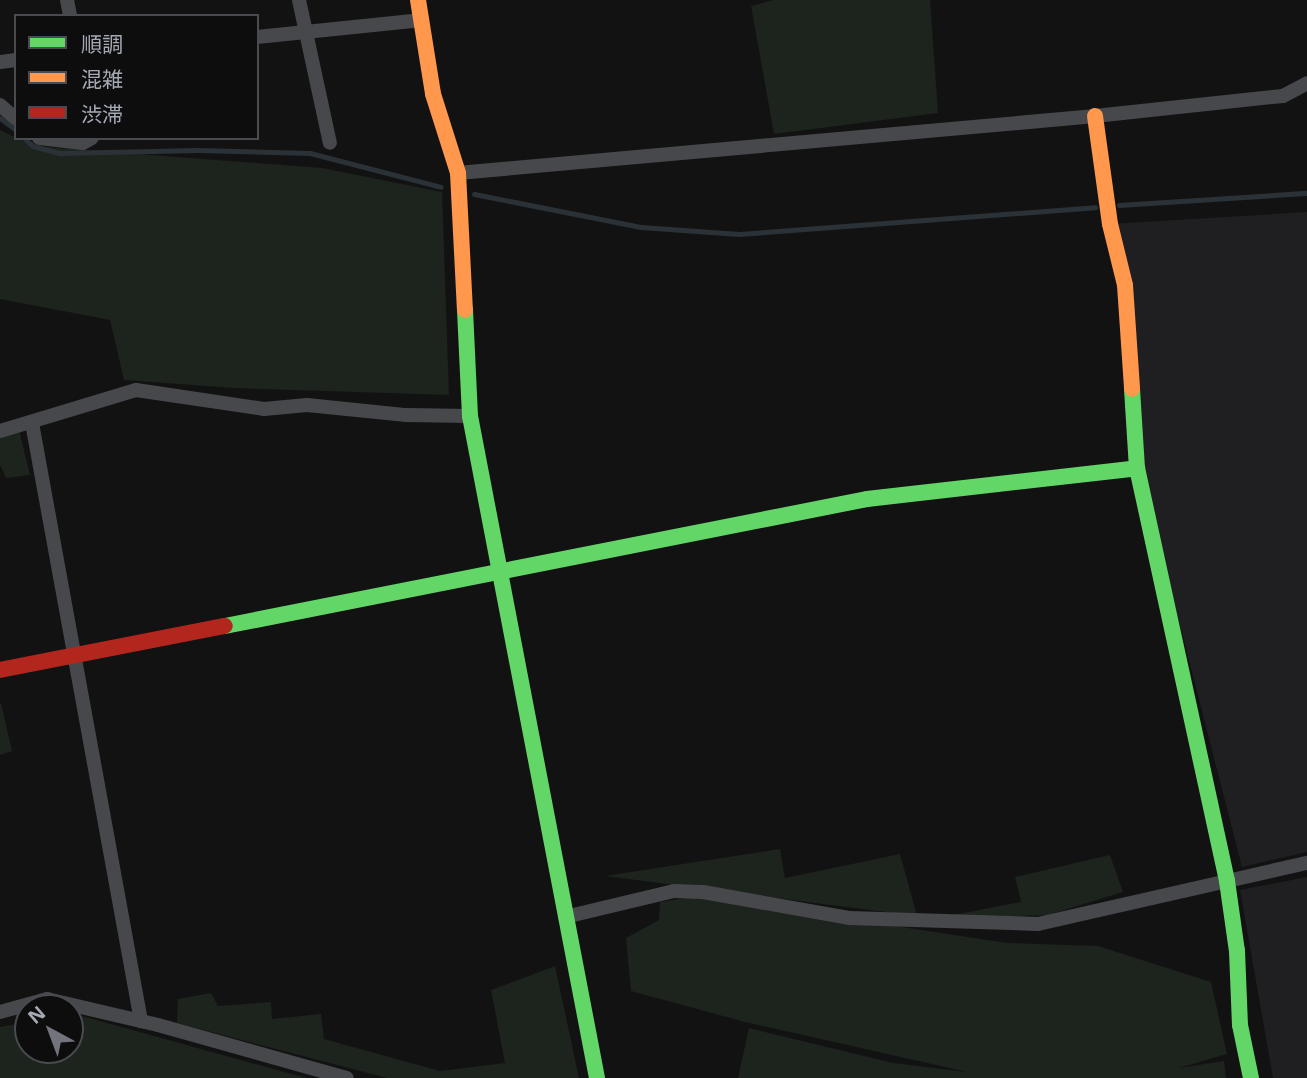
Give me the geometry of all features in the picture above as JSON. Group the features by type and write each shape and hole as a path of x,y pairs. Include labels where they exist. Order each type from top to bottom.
{"street":[{"path":"299,0 330,143"},
{"path":"418,0 433,94 458,173 470,416 597,1078"},
{"path":"259,37 422,20"},
{"path":"458,173 1095,116 1283,96 1307,83"},
{"path":"0,105 14,116"},
{"path":"1095,116 1110,224 1125,285 1137,468 1227,881 1237,951 1240,1025 1251,1078"},
{"path":"61,140 88,140"},
{"path":"0,431 32,424 136,390 264,409 307,405 407,415 470,416"},
{"path":"32,424 141,1021"},
{"path":"0,670 867,499 1137,468"},
{"path":"565,917 674,891 703,892 849,918 1038,924 1307,863"},
{"path":"0,1012 47,999 141,1021 346,1078"}],"shaded area":[{"path":"773,0 930,0 938,113 774,134 751,6"},
{"path":"0,130 14,137 14,140 33,146 322,168 442,192 449,395 234,388 124,380 110,320 0,299"},
{"path":"1307,212 1307,852 1242,867 1133,442 1110,224"},
{"path":"19,430 30,475 6,478 0,465 0,434"},
{"path":"0,704 12,751 0,755"},
{"path":"780,849 785,878 900,854 917,916 605,876"},
{"path":"1110,855 1123,892 1048,915 928,920 1021,902 1015,877"},
{"path":"1307,877 1307,1078 1273,1078 1240,890"},
{"path":"698,896 1007,943 1098,946 1211,982 1227,1054 1179,1068 1224,1061 1226,1078 738,1078 749,1028 893,1063 967,1072 745,1022 631,991 626,938 659,920 660,902"},
{"path":"555,966 579,1078 387,1078 177,1023 178,999 211,993 218,1006 271,1002 272,1019 321,1014 324,1039 440,1071 505,1063 491,990"},
{"path":"84,1017 306,1078 0,1078 0,1027 14,1024 14,1064 84,1064"}],"waterway":[{"path":"0,118 14,128"},
{"path":"26,140 33,146 60,153 198,150 310,153 441,187"},
{"path":"1119,205 1307,193"},
{"path":"474,194 641,227 739,234 1095,207"}],"traffic: fast":[{"path":"465,310 470,416 597,1078"},
{"path":"1132,389 1137,468 1227,881 1237,951 1240,1025 1251,1078"},
{"path":"225,626 867,499 1137,468"}],"traffic: slow":[{"path":"418,0 433,94 458,173 465,310"},
{"path":"1095,116 1110,224 1125,285 1132,389"}],"traffic: jam":[{"path":"0,670 225,626"}]}
